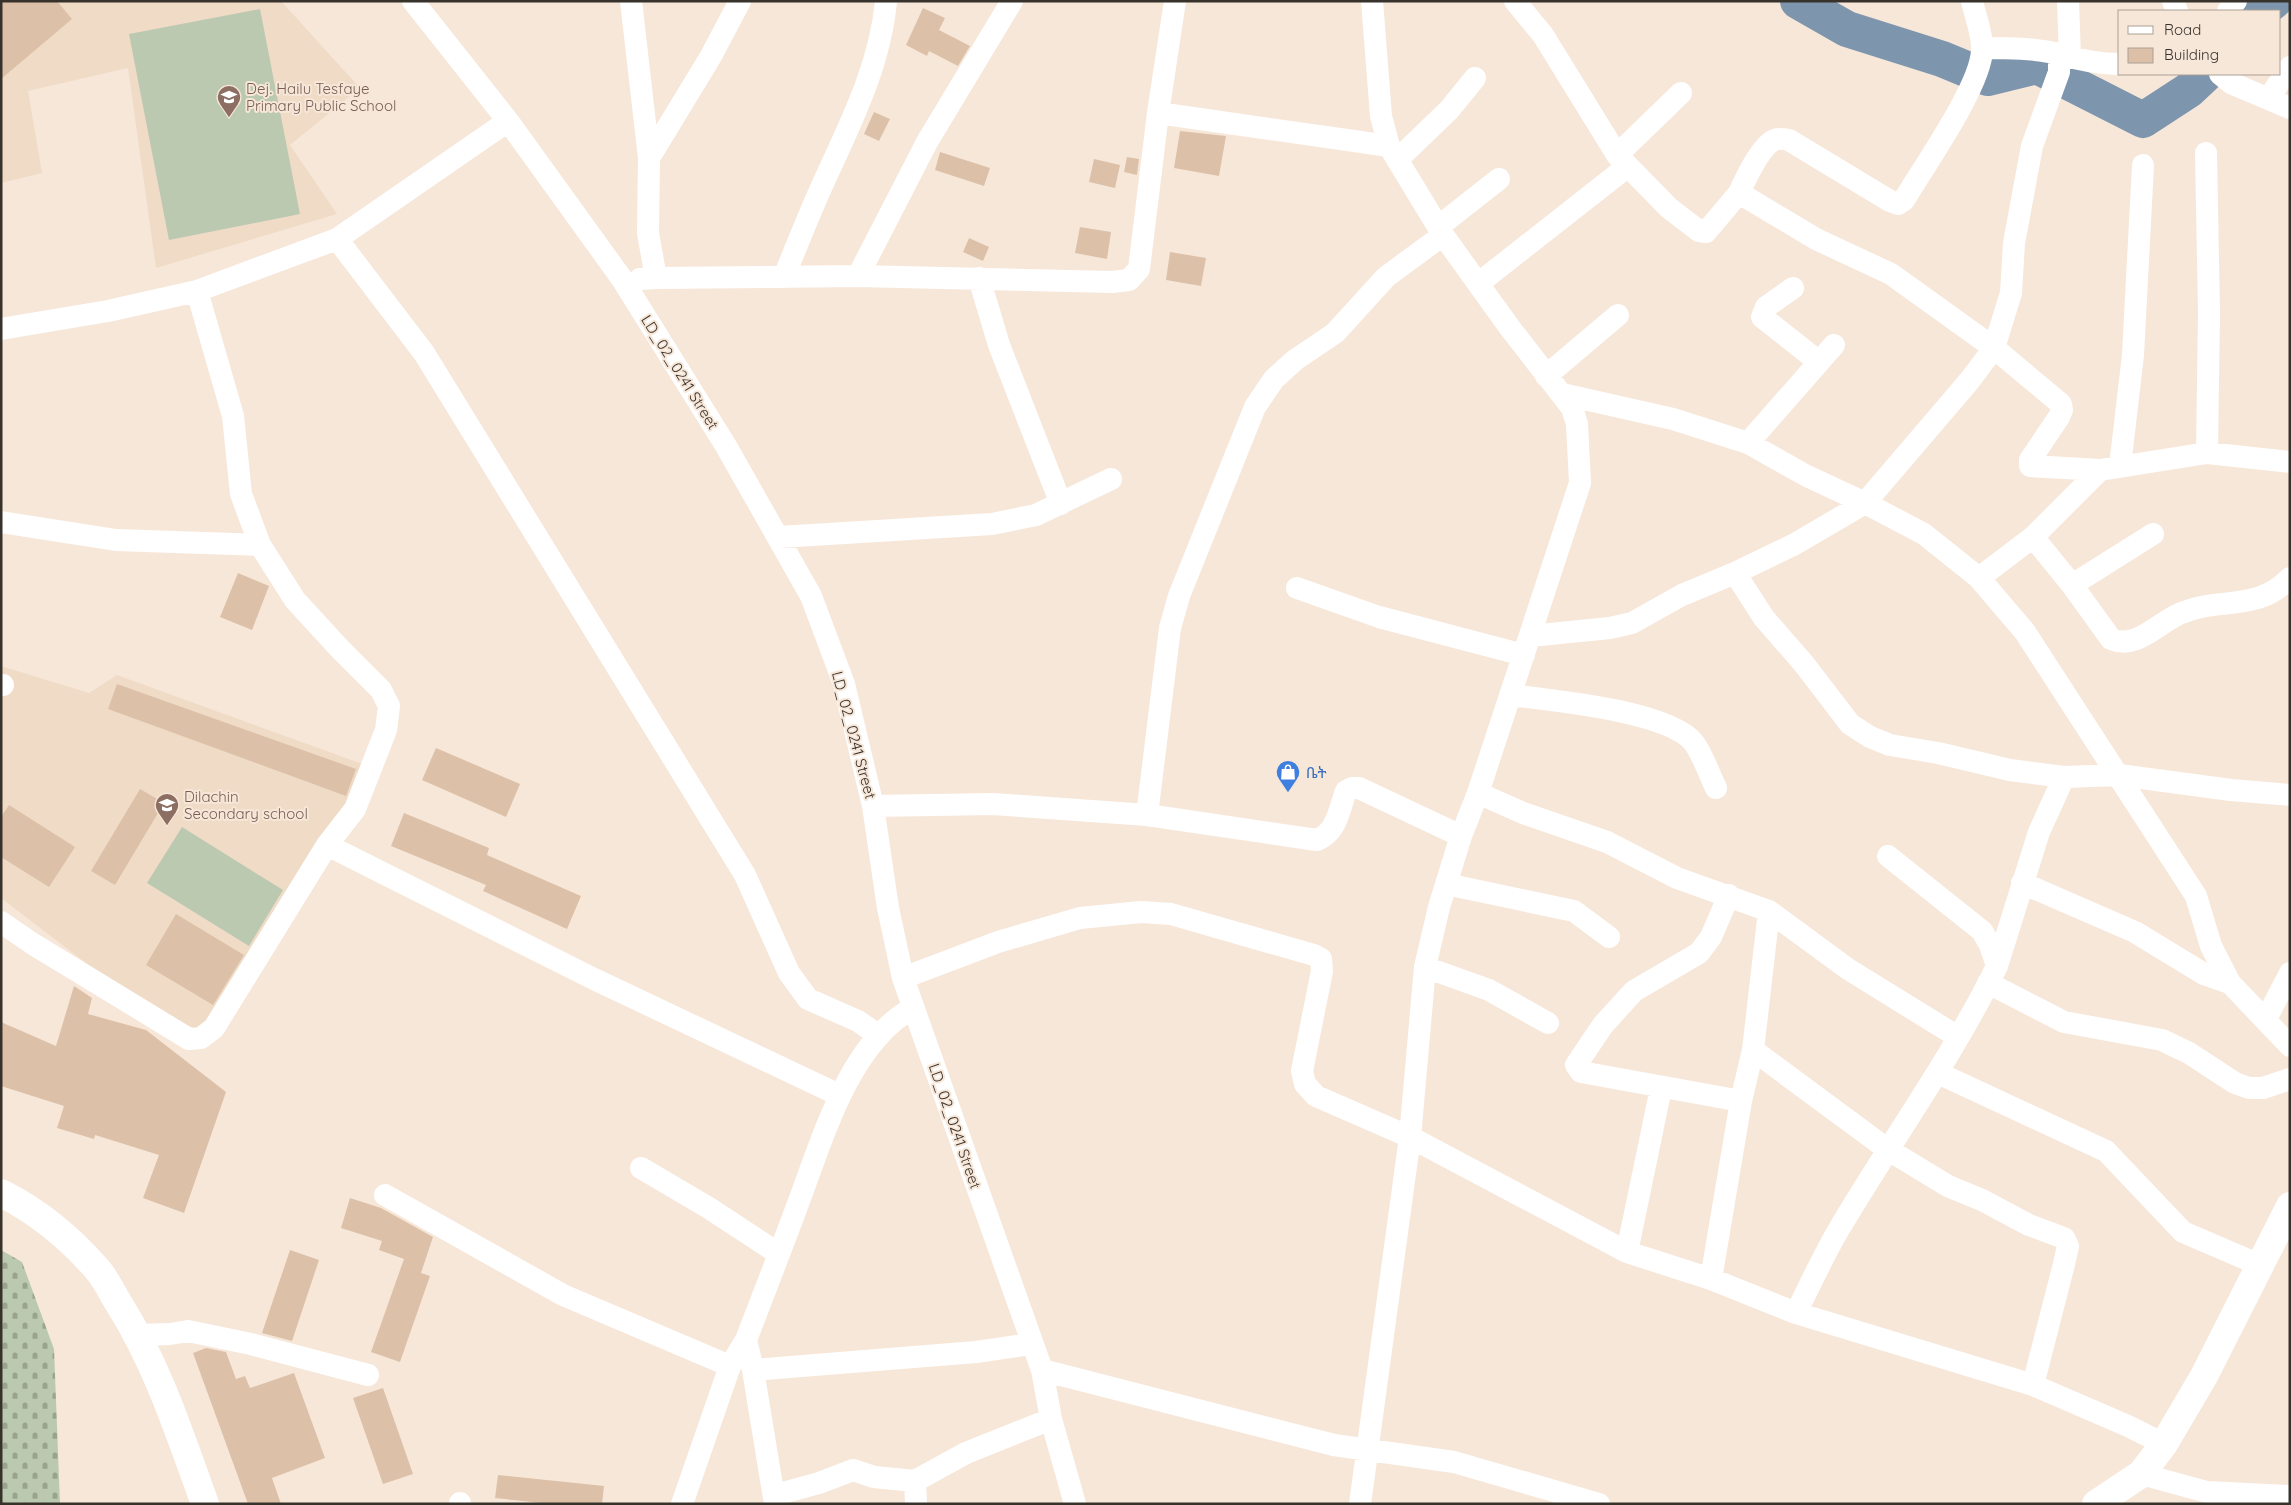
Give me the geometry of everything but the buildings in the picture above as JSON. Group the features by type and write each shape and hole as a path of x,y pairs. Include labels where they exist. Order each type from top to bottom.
{"main road":[{"path":"1,1193 58,1230 98,1270 138,1335 170,1408 205,1504"},
{"path":"2096,1504 2141,1474 2164,1444 2204,1376 2290,1206"}],"street":[{"name":"LD_02_0241 Street","path":"414,1 508,121 622,279 726,446 811,596 844,684 873,806 888,908 903,978 1031,1344 1042,1370 1051,1419 1075,1504"},
{"path":"631,1 649,158 648,233 656,278"},
{"path":"649,158 711,56 740,1"},
{"path":"784,277 820,190 856,111 883,30 886,1"},
{"path":"858,276 927,142 1012,1"},
{"path":"622,279 858,276 1112,282 1129,280 1139,270 1158,113 1175,1"},
{"path":"1360,1504 1410,1138 1424,967 1461,836 1478,793 1580,483 1577,424 1572,408 1546,376 1441,231 1393,153 1381,116 1372,1"},
{"path":"1516,1 1543,35 1623,160 1669,208 1699,231 1706,232 1739,193 1753,164 1773,140 1789,140 1890,201 1898,204 1904,200 1967,95 1981,58 1972,1"},
{"path":"1297,588 1379,617 1527,646 1632,623 1682,595 1735,573 1795,544 1865,503 1970,380 1994,348 2011,293 2014,243 2032,146 2060,68 2068,1"},
{"path":"1981,58 2012,48 2060,68 2118,64"},
{"path":"2268,99 2290,67"},
{"path":"1158,113 1393,153 1449,110 1475,78"},
{"path":"2225,78 2290,108"},
{"path":"1479,284 1623,160 1681,93"},
{"path":"1,329 108,311 197,291 337,239 508,121"},
{"path":"2206,153 2209,312 2207,453"},
{"path":"1979,578 2033,537 2110,468 2133,355 2143,165"},
{"path":"1147,815 1170,628 1177,604 1256,407 1274,379 1295,360 1334,333 1386,277 1499,179"},
{"path":"1739,193 1816,239 1891,274 1994,348 2061,404 2062,410 2059,417 2030,460 2030,466 2110,468 2207,453 2290,462"},
{"path":"337,239 424,353 745,875 789,973 808,999 858,1021 878,1036"},
{"path":"979,278 999,345 1061,504"},
{"path":"1748,443 1827,353 1762,317 1766,307 1793,288"},
{"path":"1,922 33,944 190,1039 201,1038 214,1028 327,845 355,808 386,730 389,706 381,690 295,600 260,545 241,494 233,416 197,291"},
{"path":"1546,376 1618,315"},
{"path":"1562,394 1673,419 1748,443 1807,476 1865,503 1924,534 1979,578 2025,632 2196,896 2211,946 2221,970 2230,983 2290,1046"},
{"path":"779,537 992,524 1036,515 1111,480"},
{"path":"1,522 116,540 260,545"},
{"path":"2072,585 2153,534"},
{"path":"2033,537 2072,585 2111,639 2120,643 2131,642 2180,614 2205,605 2256,600 2279,589 2290,578"},
{"path":"1735,573 1764,618 1804,664 1850,724 1870,737 1890,745 1938,753 2010,770 2064,776 2119,775 2231,790 2290,795"},
{"path":"1510,695 1588,706 1657,721 1678,728 1694,743 1716,788"},
{"path":"1796,1313 1837,1231 1938,1073 1992,974 2039,832 2064,776"},
{"path":"873,806 993,804 1147,815 1317,840 1327,836 1333,828 1346,791 1352,788 1359,788 1461,836"},
{"path":"1478,793 1523,813 1607,842 1677,878 1769,911 1848,969 1958,1037"},
{"path":"327,845 594,979 839,1095"},
{"path":"1888,856 1982,931 1992,974 2064,1022 2162,1040 2189,1053 2235,1083 2248,1088 2262,1088 2290,1079"},
{"path":"2022,883 2135,932 2204,974 2230,983"},
{"path":"1446,884 1574,910 1609,937"},
{"path":"1729,896 1711,937 1699,953 1634,991 1603,1025 1578,1059 1576,1065 1581,1072 1741,1101"},
{"path":"1711,1280 1741,1101 1753,1050 1769,911"},
{"path":"903,978 998,942 1080,918 1141,912 1171,914 1314,955 1321,960 1322,971 1302,1071 1305,1084 1316,1096 1410,1138 1627,1252 1711,1280 1796,1313 2034,1385 2128,1426 2164,1444"},
{"path":"1424,967 1489,990 1548,1023"},
{"path":"2266,1019 2290,973"},
{"path":"682,1504 730,1366 746,1340 839,1095 878,1036 897,1017 913,1008"},
{"path":"1753,1050 1888,1149 1948,1186 1982,1200 2029,1225 2064,1238 2068,1246 2034,1385"},
{"path":"1938,1073 2106,1151 2168,1219 2183,1232 2260,1265"},
{"path":"1627,1252 1661,1088"},
{"path":"641,1168 709,1208 779,1254"},
{"path":"385,1195 563,1295 730,1366"},
{"path":"138,1335 170,1334 188,1331 251,1344 368,1374"},
{"path":"746,1340 753,1370 775,1499 852,1470 874,1477 915,1481 966,1453 1051,1419"},
{"path":"753,1370 958,1354 1031,1344"},
{"path":"1042,1370 1334,1445 1454,1462 1599,1504"},
{"path":"2141,1474 2207,1492 2290,1496"},
{"path":"915,1481 916,1504"}],"shaded area":[{"name":"Dej. Hailu Tesfaye Primary Public School","path":"1,1 281,1 360,88 290,145 337,214 156,268 128,68 28,91 42,173 1,183"},
{"name":"Dilachin Secondary school","path":"1,666 89,693 117,675 368,766 197,1048 1,898"}],"green space":[{"path":"260,9 300,214 169,240 129,34"},
{"path":"182,827 283,890 249,946 147,883"},
{"path":"1,1250 22,1262 54,1349 60,1504 1,1504"}],"waterway":[{"path":"1798,1 1847,29 1942,59 1988,78 2037,66 2143,120 2189,90 2205,75"},
{"path":"2262,10 2274,1"}],"place":[{"name":"Dej. Hailu Tesfaye Primary Public School","path":"229,118"},
{"name":"ቤት","path":"1288,793"},
{"name":"Dilachin Secondary school","path":"167,826"}]}
